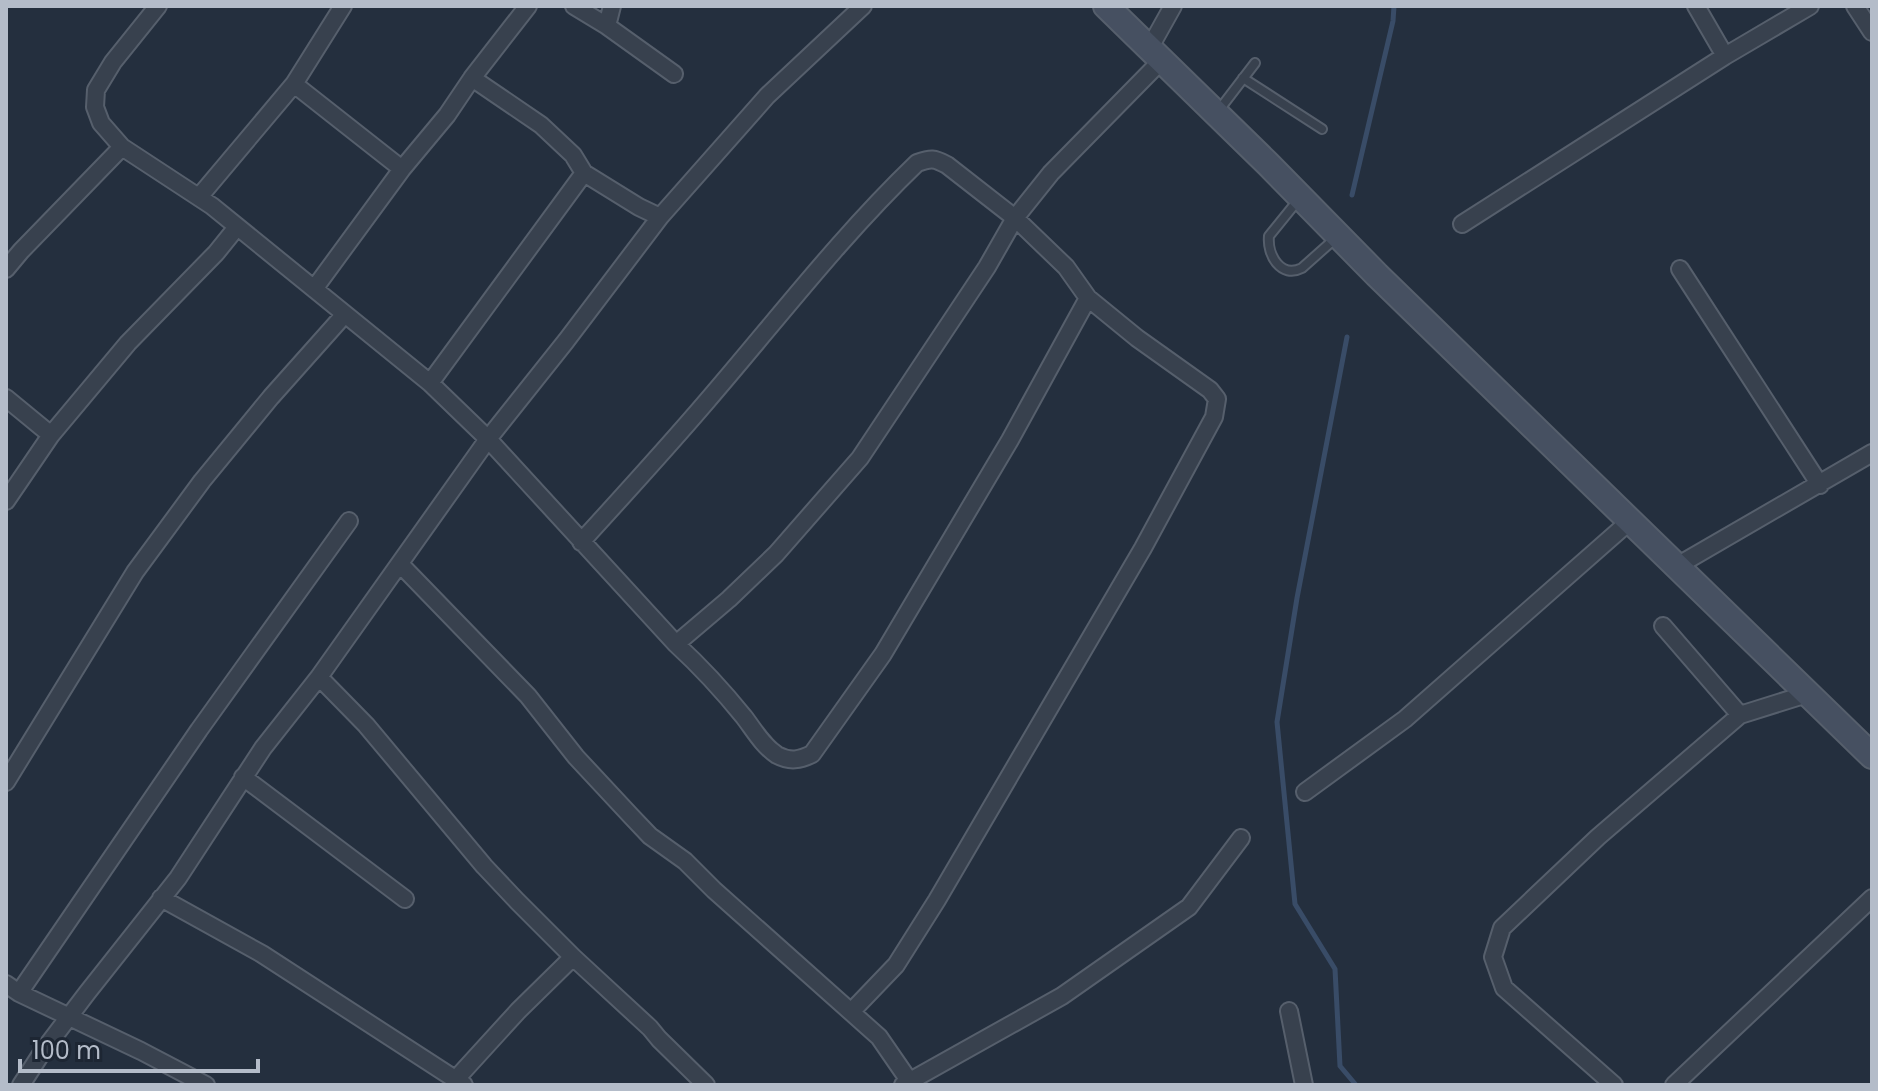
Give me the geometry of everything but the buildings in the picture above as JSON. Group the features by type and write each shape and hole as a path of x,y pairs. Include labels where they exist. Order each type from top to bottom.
{"main road":[{"path":"1106,6 1872,756"}],"street":[{"path":"158,6 113,62 96,90 95,107 101,123 122,147 199,197 430,383 488,439 676,644 703,669 762,741 778,755 793,761 812,754 883,654 1010,440 1088,298"},
{"path":"199,197 294,84 343,6"},
{"path":"314,289 528,6"},
{"path":"574,6 674,74"},
{"path":"607,26 612,6"},
{"path":"21,1085 43,1051 178,878 263,748 319,677 488,439 660,217 767,96 863,6"},
{"path":"676,644 776,554 860,458 987,267 1015,218 1155,55 1173,6"},
{"path":"1696,6 1725,56"},
{"path":"1462,224 1725,56 1810,6"},
{"path":"1855,6 1872,32"},
{"path":"472,78 541,125 573,155 584,173 660,217"},
{"path":"294,84 402,169"},
{"path":"6,269 122,147"},
{"path":"581,542 707,402 883,196 917,163 934,159 947,165 1015,218 1066,267 1088,298 1137,338 1210,390 1217,399 1214,417 1143,548 921,926 896,965 851,1012"},
{"path":"430,383 584,173"},
{"path":"6,501 51,435 128,343 216,253 237,227"},
{"path":"1680,269 1820,485"},
{"path":"6,782 135,572 202,481 345,314"},
{"path":"6,398 51,435"},
{"path":"1677,566 1872,453"},
{"path":"206,1085 13,988 349,521"},
{"path":"1305,792 1405,719 1630,521"},
{"path":"400,564 528,696 576,757 650,836 685,861 879,1037 906,1084 1062,996 1189,907 1241,838"},
{"path":"1663,626 1740,715"},
{"path":"319,677 366,725 484,866 706,1085"},
{"path":"1614,1085 1504,988 1493,957 1502,928 1598,837 1740,715 1807,694"},
{"path":"243,777 405,899"},
{"path":"161,898 262,954 460,1082 518,1011 573,957"},
{"path":"1674,1085 1872,898"},
{"path":"1289,1011 1304,1085"}],"lane":[{"path":"1216,114 1255,63"},
{"path":"1243,78 1322,129"},
{"path":"1300,197 1269,236 1270,253 1284,270 1295,272 1302,268 1338,235"}],"waterway":[{"path":"1352,195 1394,6"},
{"path":"1347,337 1297,598 1277,722 1295,904 1335,969 1340,1066 1356,1085"}]}
